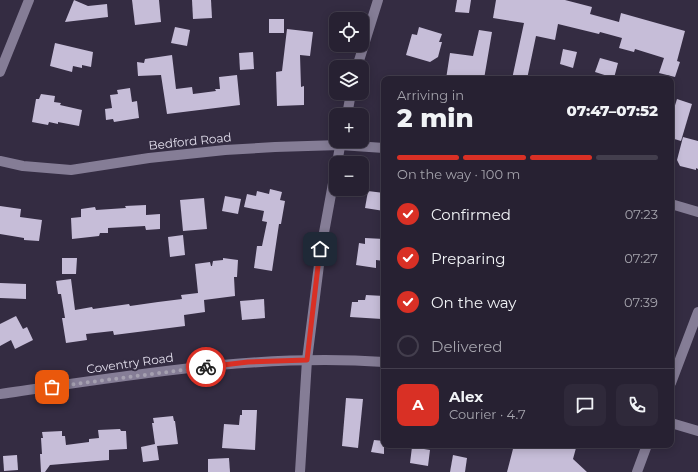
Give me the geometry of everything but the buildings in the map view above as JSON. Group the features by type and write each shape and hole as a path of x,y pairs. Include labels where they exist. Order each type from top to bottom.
{"street":[{"path":"0,72 29,0"},
{"path":"359,60 378,0"},
{"name":"Bedford Road","path":"0,161 23,166 71,170 149,158 225,150 329,144"},
{"name":"Bedford Road","path":"369,146 381,148"},
{"path":"300,472 307,360 320,249 330,196"},
{"path":"674,205 698,212"},
{"path":"674,375 698,312"},
{"name":"Coventry Road","path":"0,394 182,369 248,362 307,360 381,362"},
{"path":"674,424 698,431"},
{"path":"637,472 646,448"}],"way so far":[{"path":"52,387 158,372 206,367"}],"route":[{"path":"206,367 248,362 307,360 320,249"}]}
